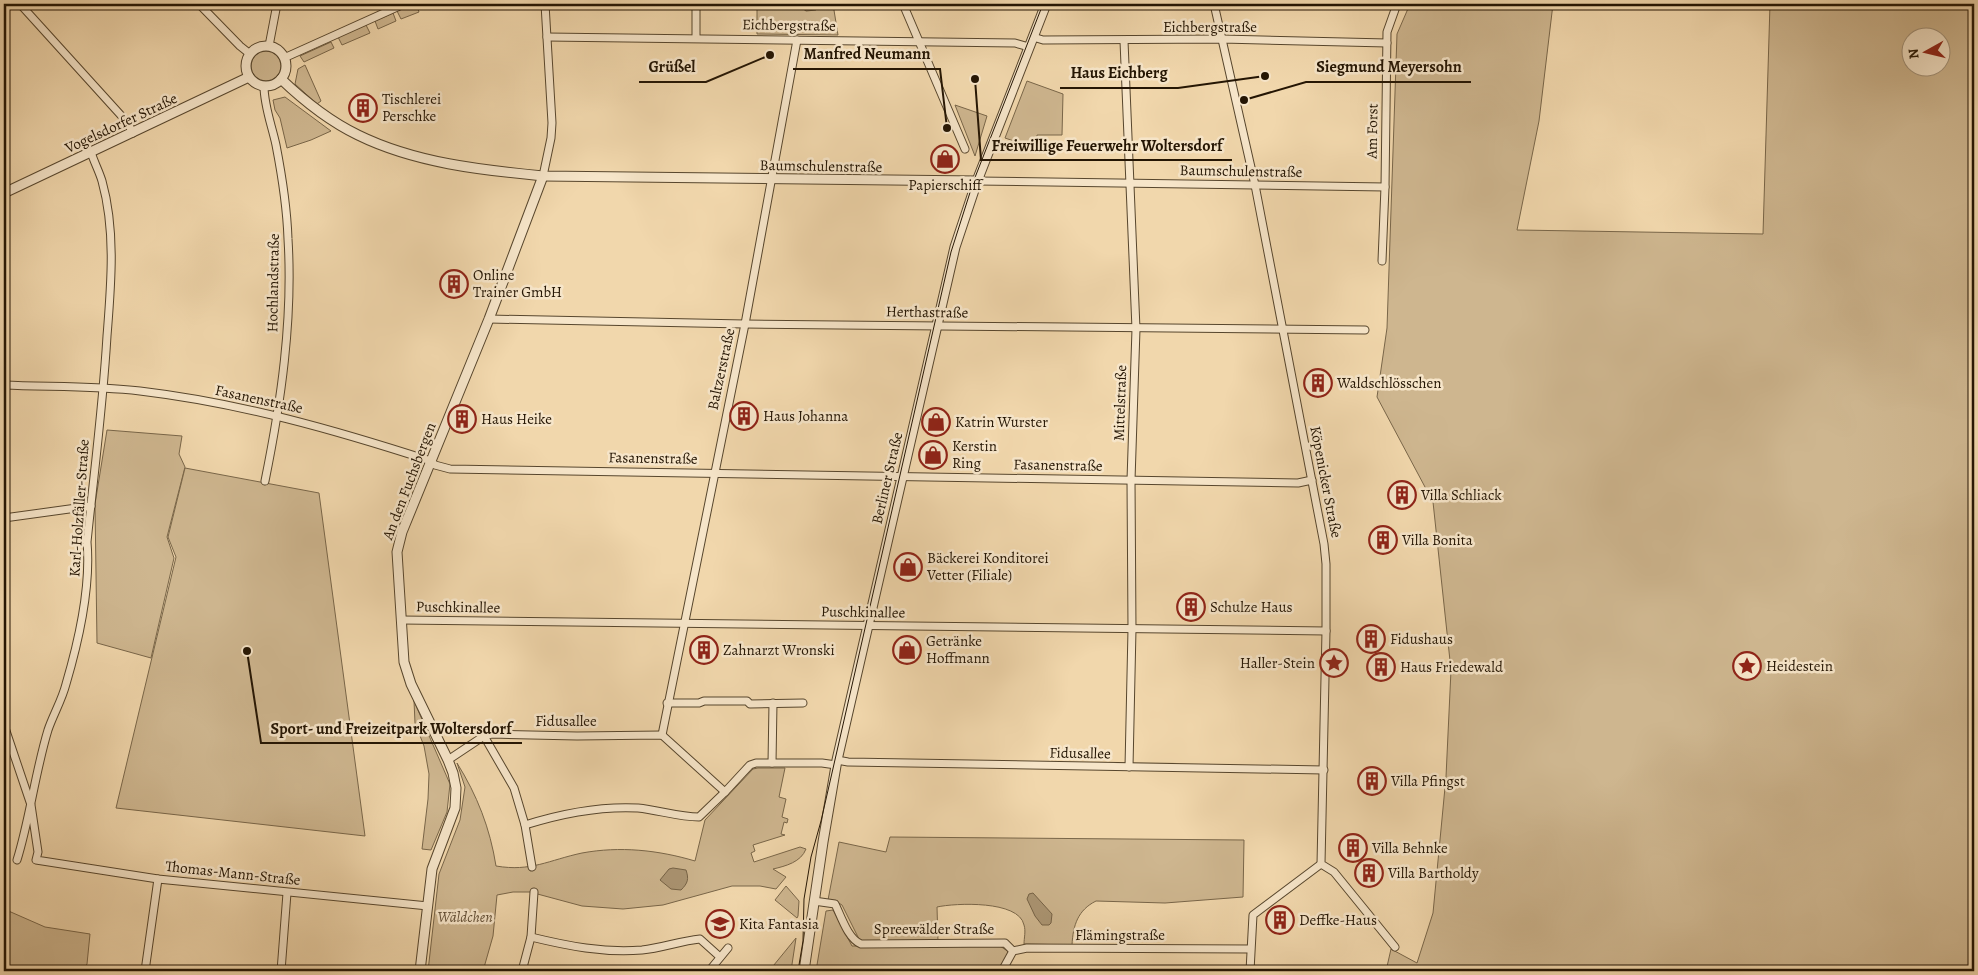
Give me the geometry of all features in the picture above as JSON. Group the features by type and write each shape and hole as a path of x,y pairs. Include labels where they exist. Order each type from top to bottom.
{"street":[{"path":"20,4 129,124 132,133"},
{"path":"199,4 238,45 250,54"},
{"path":"269,46 278,4"},
{"path":"284,58 404,4"},
{"name":"An den Fuchsbergen","path":"420,971 432,869 455,808 456,788 454,774 411,684 404,662 397,552 402,532 489,319 543,176 551,138 552,123 545,4"},
{"path":"696,4 696,38"},
{"path":"903,4 965,149"},
{"name":"Berliner Straße","path":"804,971 836,763 957,237 1046,4"},
{"name":"Köpenicker Straße","path":"1214,4 1255,185 1324,550 1326,631 1321,864"},
{"name":"Am Forst","path":"1382,261 1387,32 1397,4"},
{"name":"Eichbergstraße","path":"547,37 1015,43 1029,47"},
{"name":"Eichbergstraße","path":"1033,37 1041,40 1222,39 1387,43"},
{"name":"Baltzerstraße","path":"667,703 745,324 796,40"},
{"name":"Mittelstraße","path":"1124,41 1136,329 1131,480 1132,629 1129,767"},
{"path":"269,46 278,50 284,58 286,69 281,79 264,86 249,77 246,65 250,54 258,47 269,46"},
{"name":"Vogelsdorfer Straße","path":"4,193 249,77"},
{"name":"Baumschulenstraße","path":"281,79 328,118 359,136 379,144 450,164 482,170 543,176 1385,187"},
{"name":"Hochlandstraße","path":"264,86 282,177 288,239 289,290 277,415 264,481"},
{"name":"Karl-Holzfäller-Straße","path":"16,860 48,730 66,686 84,604 89,562 87,542 104,388 111,277 111,244 108,213 102,180 90,152"},
{"name":"Herthastraße","path":"489,319 1136,329 1366,330"},
{"name":"Fasanenstraße","path":"4,385 104,388 170,395 277,415 344,433 450,469 1298,483 1312,480"},
{"path":"4,518 91,506"},
{"name":"Puschkinallee","path":"401,620 1326,631"},
{"path":"725,792 662,735 667,703 699,703 704,701 803,703"},
{"path":"772,763 774,703"},
{"path":"4,724 31,805"},
{"name":"Fidusallee","path":"448,760 484,736 492,734 662,735"},
{"path":"484,736 514,788 525,824 532,867"},
{"name":"Fidusallee","path":"525,824 579,811 613,807 666,811 699,817 750,765 756,763 848,762 1324,770"},
{"name":"Thomas-Mann-Straße","path":"31,805 38,852 36,860 158,879 428,906"},
{"path":"1250,971 1253,915 1321,864 1334,872 1394,947"},
{"path":"145,971 158,879"},
{"path":"522,971 531,937 534,892"},
{"path":"281,971 287,893"},
{"name":"Spreewälder Straße","path":"814,901 835,904 855,942 861,944 1005,943 1013,951"},
{"path":"531,937 575,948 614,951 664,947 700,939 720,958"},
{"path":"709,971 728,948"},
{"name":"Flämingstraße","path":"1013,951 1027,948 1250,948"},
{"path":"1002,971 1013,951"}],"green space":[{"path":"416,4 419,12 401,19 397,11"},
{"path":"757,4 833,4 838,35 757,34"},
{"path":"1410,4 1553,4 1539,121 1517,230 1763,234 1770,4 1974,4 1974,971 1386,971 1391,949 1417,963 1433,913 1446,777 1451,670 1433,502 1377,397 1387,328 1397,34"},
{"path":"393,13 396,21 378,29 375,21"},
{"path":"366,25 370,33 342,45 338,37"},
{"path":"331,42 334,48 304,62 300,56"},
{"path":"266,51 277,55 281,66 277,77 266,81 255,77 251,66 255,55"},
{"path":"305,65 321,101 317,104 295,84 298,69"},
{"path":"1027,81 1063,94 1062,135 1037,135 1037,149 1005,138"},
{"path":"285,97 331,131 287,148 280,118 275,110 273,100"},
{"path":"955,105 987,116 975,156"},
{"path":"107,430 182,436 179,454 185,467 167,537 174,558 151,658 97,643 95,504"},
{"path":"185,468 319,493 365,836 116,808 176,557 168,537"},
{"path":"414,701 450,784 447,812 431,850 422,849 429,774 424,746 415,723"},
{"name":"Wäldchen","path":"457,763 471,787 482,812 496,866 530,866 582,853 610,850 639,850 695,861 705,820 753,769 758,768 785,768 779,797 786,799 782,817 788,819 787,823 784,822 781,834 785,835 753,845 755,851 751,853 754,862 800,847 806,849 797,860 788,865 773,869 786,877 776,889 760,886 732,886 663,905 623,909 582,906 530,892 513,892 497,895 493,936 483,971 428,971 439,874 460,820 465,787"},
{"path":"890,837 1244,840 1243,897 1165,903 1096,901 1085,909 1078,919 1075,925 1072,945 1024,944 1025,927 1020,917 1011,911 999,907 971,904 937,907 938,942 860,941 842,905 828,900 839,842 886,852"},
{"path":"786,886 799,901 797,918 775,900"},
{"path":"4,909 45,927 90,934 87,964 83,971 4,971"},
{"path":"833,910 852,946 1000,946 1009,952 999,971 816,971 826,911"},
{"path":"796,938 791,971 769,971"}],"shaded area":[{"path":"800,4 820,4 816,10 806,11"},
{"path":"669,869 686,870 687,881 681,890 671,889 660,880"},
{"path":"1033,893 1052,914 1049,925 1042,925 1035,916 1027,899 1029,894"}],"tram line":[{"path":"798,971 803,941 804,899 811,857 821,821 951,252 974,180 1043,4"}],"place":[{"name":"Grüßel","path":"770,55"},
{"name":"Haus Eichberg","path":"1265,76"},
{"name":"Freiwillige Feuerwehr Woltersdorf","path":"975,79"},
{"name":"Siegmund Meyersohn","path":"1244,100"},
{"name":"Tischlerei Perschke","path":"363,108"},
{"name":"Manfred Neumann","path":"947,128"},
{"name":"Papierschiff","path":"945,159"},
{"name":"Online Trainer GmbH","path":"454,284"},
{"name":"Waldschlösschen","path":"1318,383"},
{"name":"Haus Johanna","path":"744,416"},
{"name":"Haus Heike","path":"462,419"},
{"name":"Katrin Wurster","path":"936,422"},
{"name":"Kerstin Ring","path":"933,455"},
{"name":"Villa Schliack","path":"1402,495"},
{"name":"Villa Bonita","path":"1383,540"},
{"name":"Bäckerei Konditorei Vetter (Filiale)","path":"908,567"},
{"name":"Schulze Haus","path":"1191,607"},
{"name":"Fidushaus","path":"1371,639"},
{"name":"Zahnarzt Wronski","path":"704,650"},
{"name":"Getränke Hoffmann","path":"907,650"},
{"name":"Sport- und Freizeitpark Woltersdorf","path":"247,651"},
{"name":"Haller-Stein","path":"1334,663"},
{"name":"Heidestein","path":"1747,666"},
{"name":"Haus Friedewald","path":"1381,667"},
{"name":"Villa Pfingst","path":"1372,781"},
{"name":"Villa Behnke","path":"1353,848"},
{"name":"Villa Bartholdy","path":"1369,873"},
{"name":"Deffke-Haus","path":"1280,920"},
{"name":"Kita Fantasia","path":"720,924"}]}
